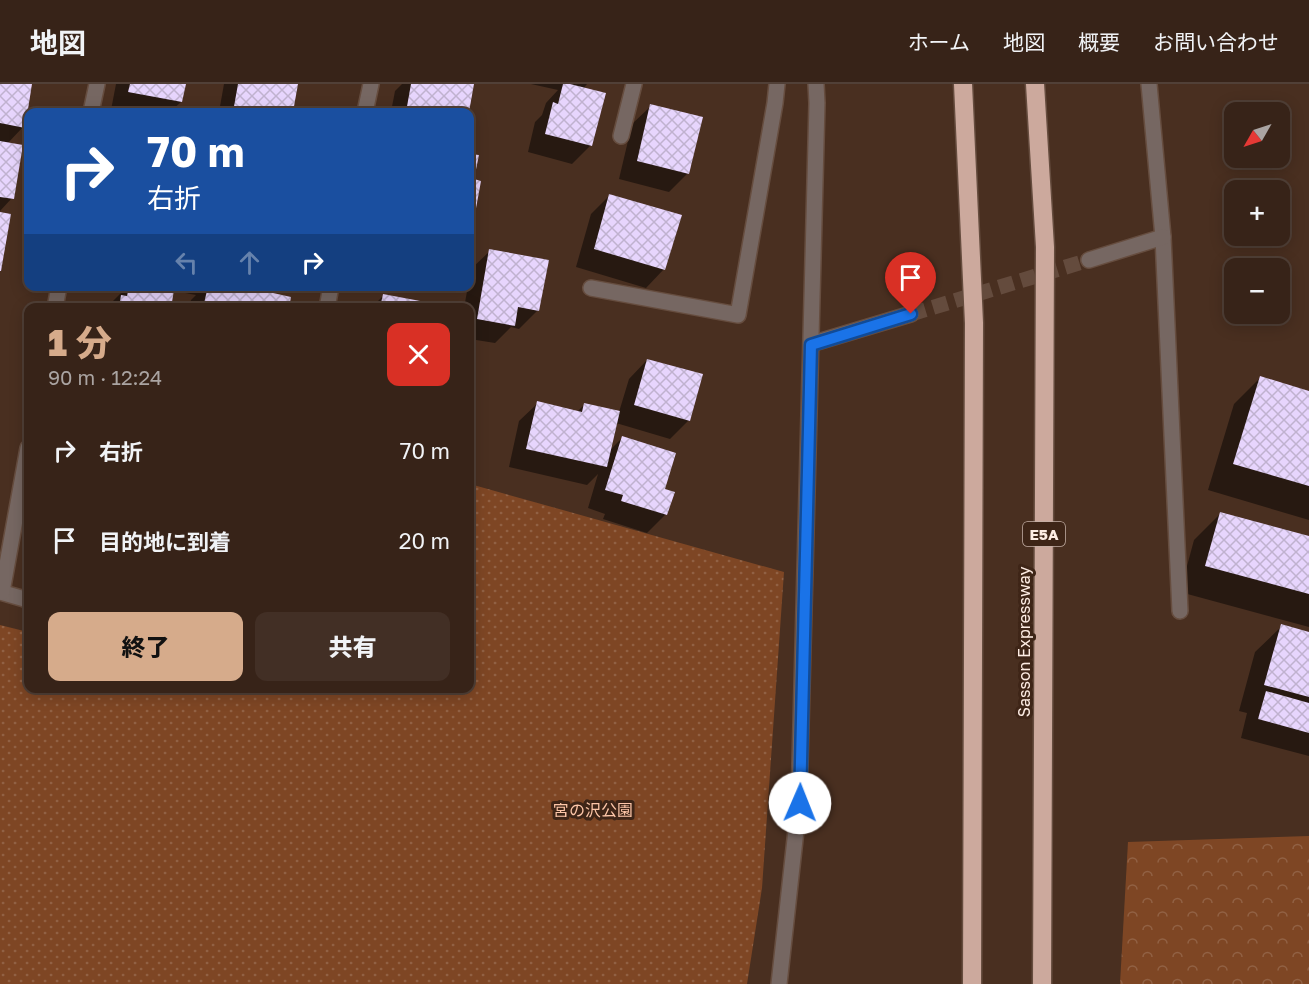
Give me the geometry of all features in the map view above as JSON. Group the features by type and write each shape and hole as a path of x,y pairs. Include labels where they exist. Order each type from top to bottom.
{"highway":[{"path":"963,84 974,323 972,984"},
{"name":"Sasson Expressway","path":"1035,84 1045,247 1042,984"}],"street":[{"path":"92,108 97,84"},
{"path":"366,108 370,84"},
{"path":"621,136 634,84"},
{"path":"591,288 738,315 777,84"},
{"path":"779,984 800,803 816,84"},
{"path":"1149,84 1164,237 1180,611"},
{"path":"1089,260 1164,237"},
{"path":"811,345 911,314"},
{"path":"24,469 1,592 24,599"}],"green space":[{"name":"宮の沢公園","path":"474,485 784,572 762,888 747,984 0,984 0,625 24,631 24,693 474,693"},
{"path":"1309,836 1309,984 1120,984 1128,842"}],"building":[{"path":"0,84 32,84 28,108 24,108 24,128 0,123"},
{"path":"130,84 186,84 182,102 128,92"},
{"path":"238,84 298,84 294,108 234,108"},
{"path":"411,84 474,84 470,108 407,108"},
{"path":"563,84 606,93 592,146 545,134 553,102 558,104"},
{"path":"650,104 703,117 689,174 637,161"},
{"path":"0,141 23,145 14,199 0,197"},
{"path":"474,154 479,155 474,179"},
{"path":"474,179 481,181 474,214"},
{"path":"609,194 682,215 665,270 594,249"},
{"path":"0,212 11,214 1,271 0,271"},
{"path":"489,249 549,260 539,311 518,307 515,326 477,319"},
{"path":"128,291 174,291 172,303 120,303 121,295 127,296"},
{"path":"207,291 264,291 291,297 290,303 204,303"},
{"path":"383,294 431,303 381,303"},
{"path":"647,359 703,374 690,421 634,405"},
{"path":"1260,376 1309,391 1309,486 1233,464"},
{"path":"537,401 582,412 584,403 620,411 607,467 526,449"},
{"path":"622,436 676,453 665,489 675,492 667,515 621,501 623,495 605,490"},
{"path":"1220,512 1309,536 1309,594 1205,566"},
{"path":"1281,624 1309,632 1309,697 1264,685"},
{"path":"1266,691 1309,703 1309,733 1258,719"}],"tunnel":[{"path":"911,314 1089,260"}],"route":[{"path":"800,803 811,345 911,314"}]}
